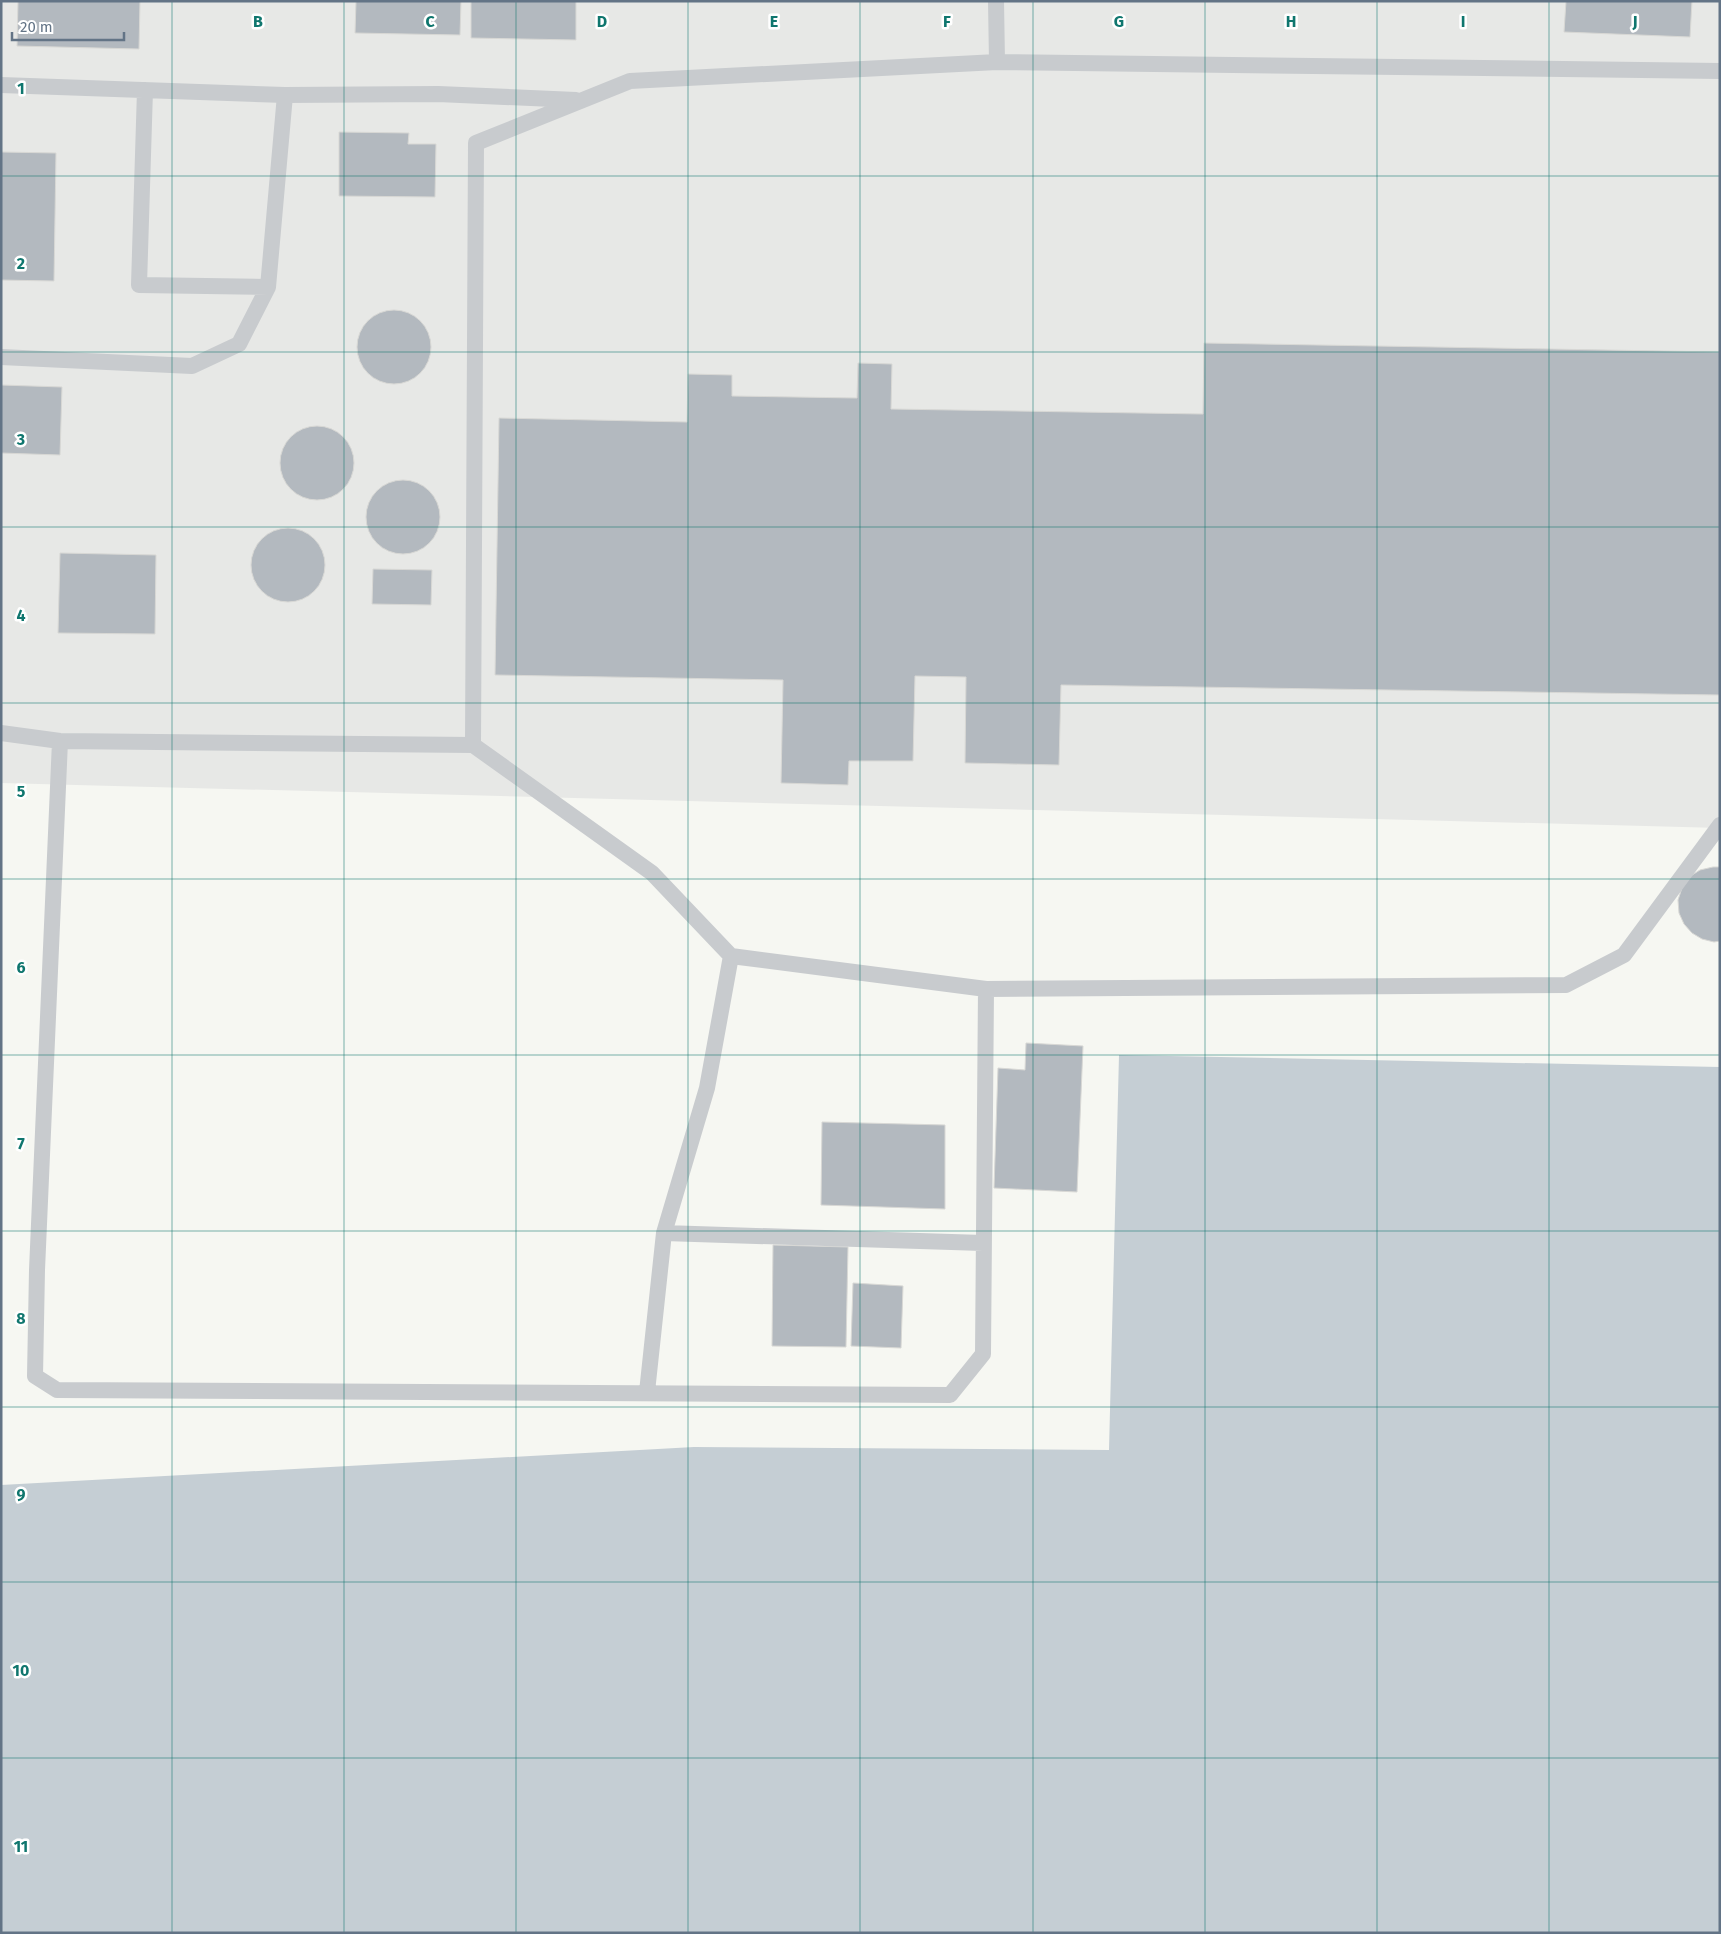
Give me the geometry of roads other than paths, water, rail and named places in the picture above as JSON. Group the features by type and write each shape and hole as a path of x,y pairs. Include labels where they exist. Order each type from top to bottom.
{"lane":[{"path":"996,1 997,62"},
{"path":"473,745 476,143 630,81 997,62 1720,71"},
{"path":"1,85 285,95 438,94 584,100"},
{"path":"145,90 139,285 268,288"},
{"path":"1,357 192,366 239,344 268,288 285,95"},
{"path":"1,732 60,741 473,745 652,873 731,956 986,989 1566,985 1624,955 1720,825"},
{"path":"60,741 37,1270 35,1376 57,1390 950,1395 982,1354 986,989"},
{"path":"647,1392 664,1233 707,1088 731,956"},
{"path":"664,1233 983,1243"}]}
